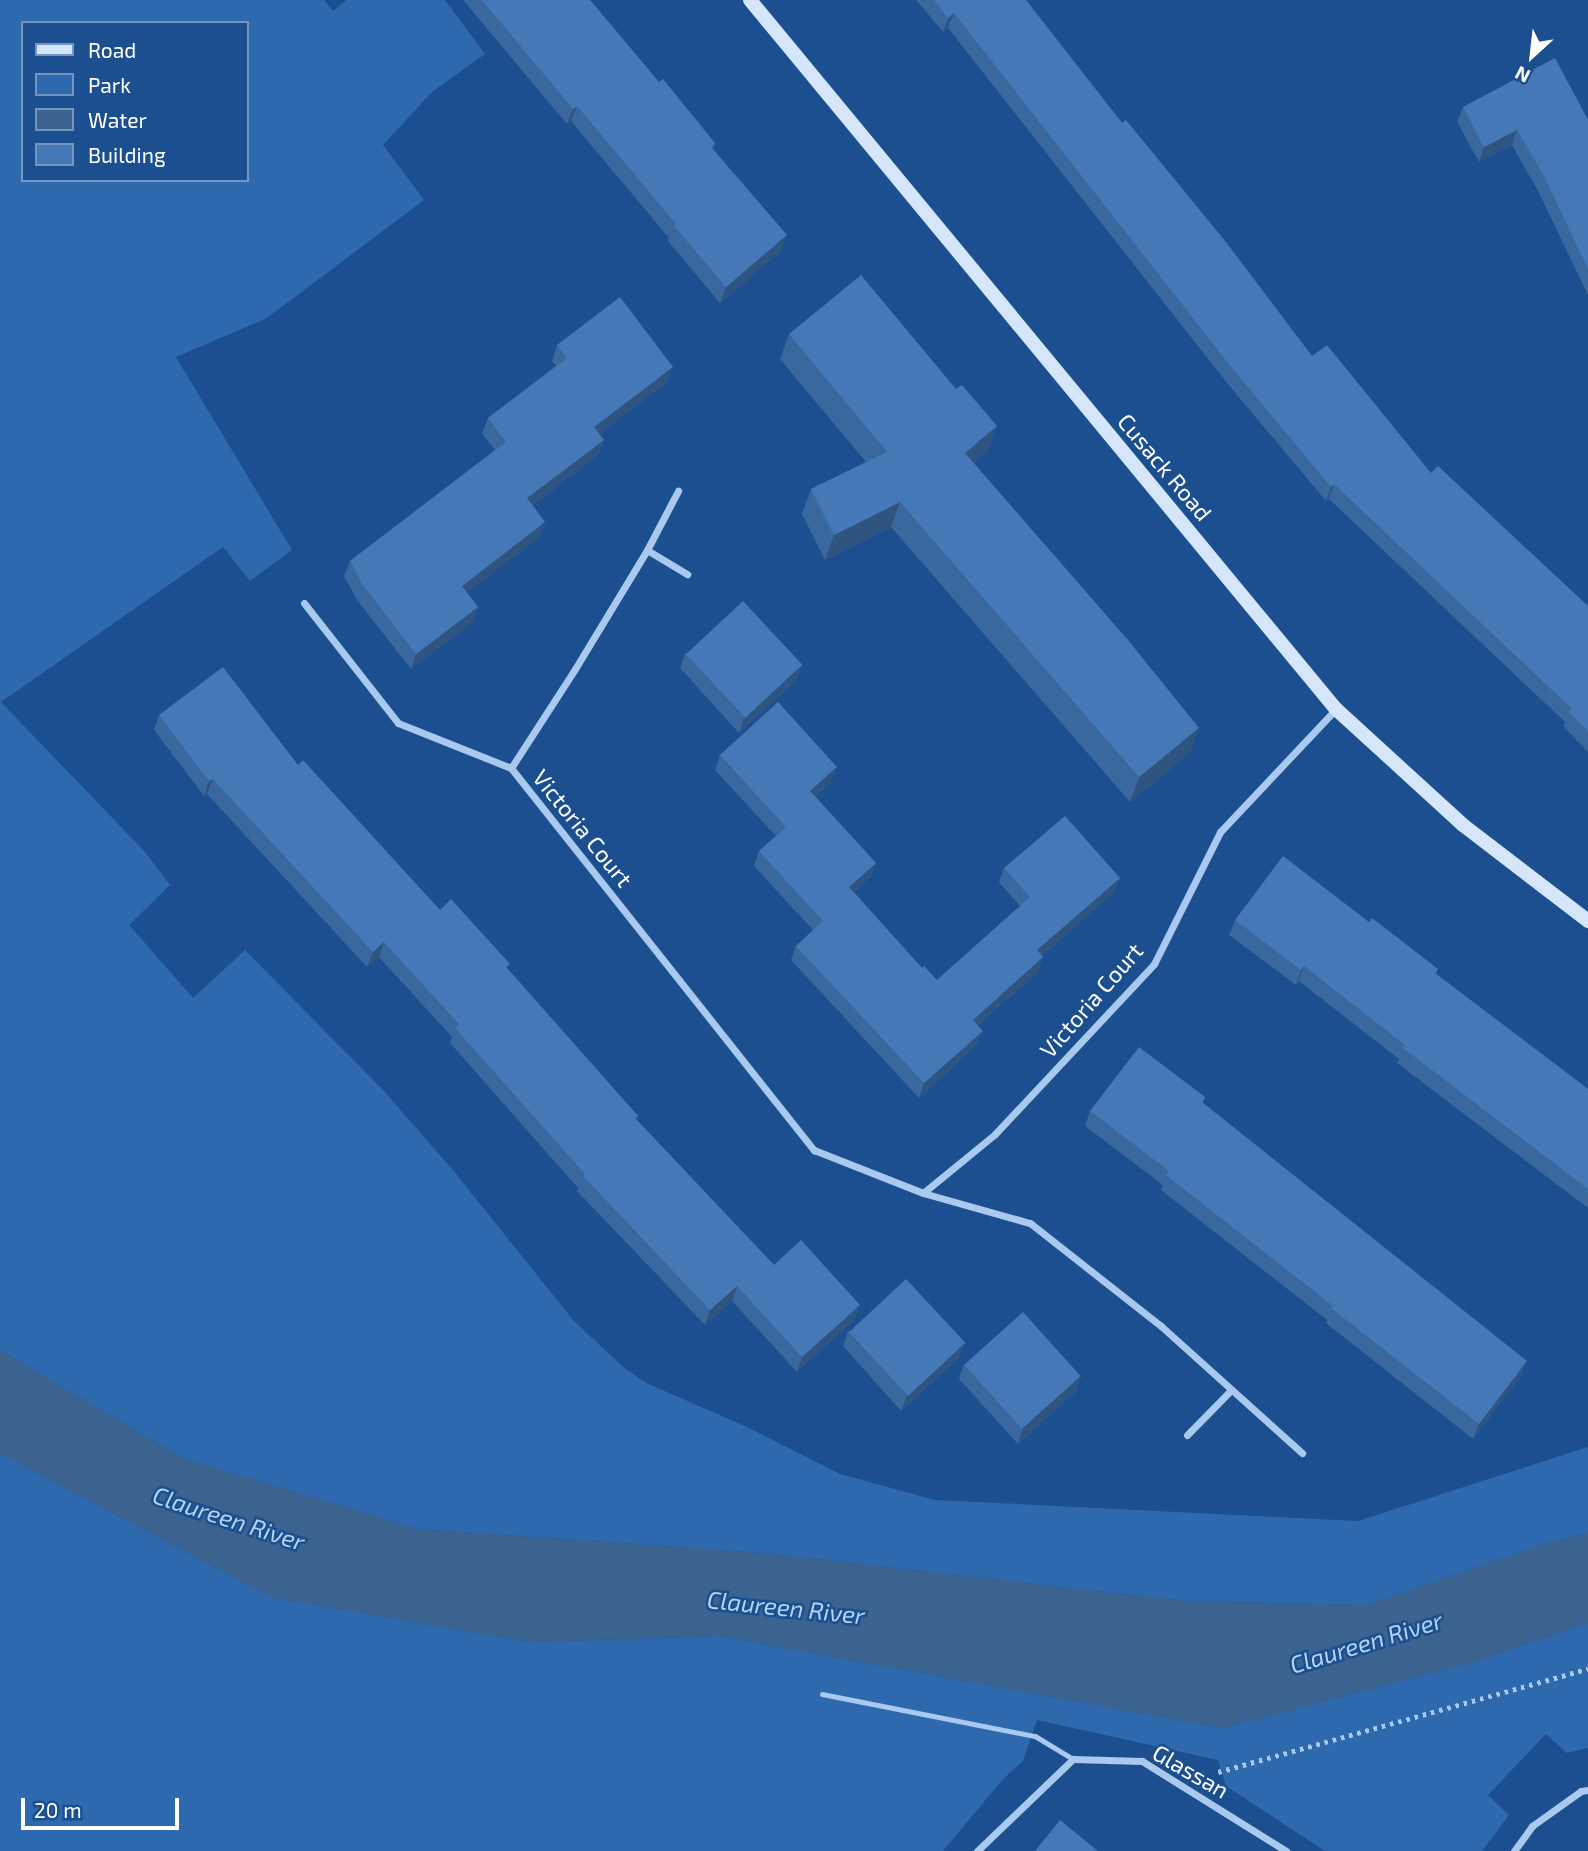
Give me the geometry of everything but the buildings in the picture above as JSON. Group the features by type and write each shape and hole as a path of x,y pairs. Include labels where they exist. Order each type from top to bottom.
{"main road":[{"name":"Cusack Road","path":"750,0 1336,709 1463,825 1588,921"}],"street":[{"name":"Victoria Court","path":"511,768 647,550 678,491"},
{"path":"647,550 687,574"},
{"name":"Victoria Court","path":"304,603 398,723 511,768 814,1150 922,1193 1030,1223 1161,1326 1302,1453"},
{"name":"Victoria Court","path":"922,1193 995,1134 1154,964 1220,832 1336,709"},
{"path":"1187,1435 1231,1390"},
{"path":"977,1851 1073,1759"},
{"name":"Glassan","path":"1073,1759 1142,1761 1286,1851"},
{"path":"1514,1851 1532,1826 1581,1791 1588,1790"}],"lane":[{"path":"822,1694 1035,1736 1073,1759"}],"path":[{"path":"1178,1783 1588,1669"}],"green space":[{"path":"0,0 324,0 333,11 346,0 445,0 485,54 432,92 383,145 424,200 267,318 176,357 292,550 250,581 223,547 1,702 145,852 170,885 129,925 193,998 245,950 385,1092 452,1169 574,1321 622,1366 646,1383 745,1426 840,1474 935,1500 1358,1521 1588,1447 1588,1533 1542,1545 1366,1605 1184,1601 762,1553 418,1529 182,1458 0,1350"},
{"path":"0,1453 271,1597 530,1642 720,1636 1222,1728 1473,1662 1588,1623 1588,1748 1567,1753 1546,1734 1488,1795 1509,1815 1482,1851 1325,1851 1226,1786 1218,1760 1037,1720 1023,1761 1003,1779 943,1851 0,1851"}],"water":[{"name":"Claureen River","path":"0,1350 182,1458 418,1529 762,1553 1184,1601 1366,1605 1542,1545 1588,1533 1588,1623 1473,1662 1222,1728 720,1636 530,1642 271,1597 0,1453"}]}
